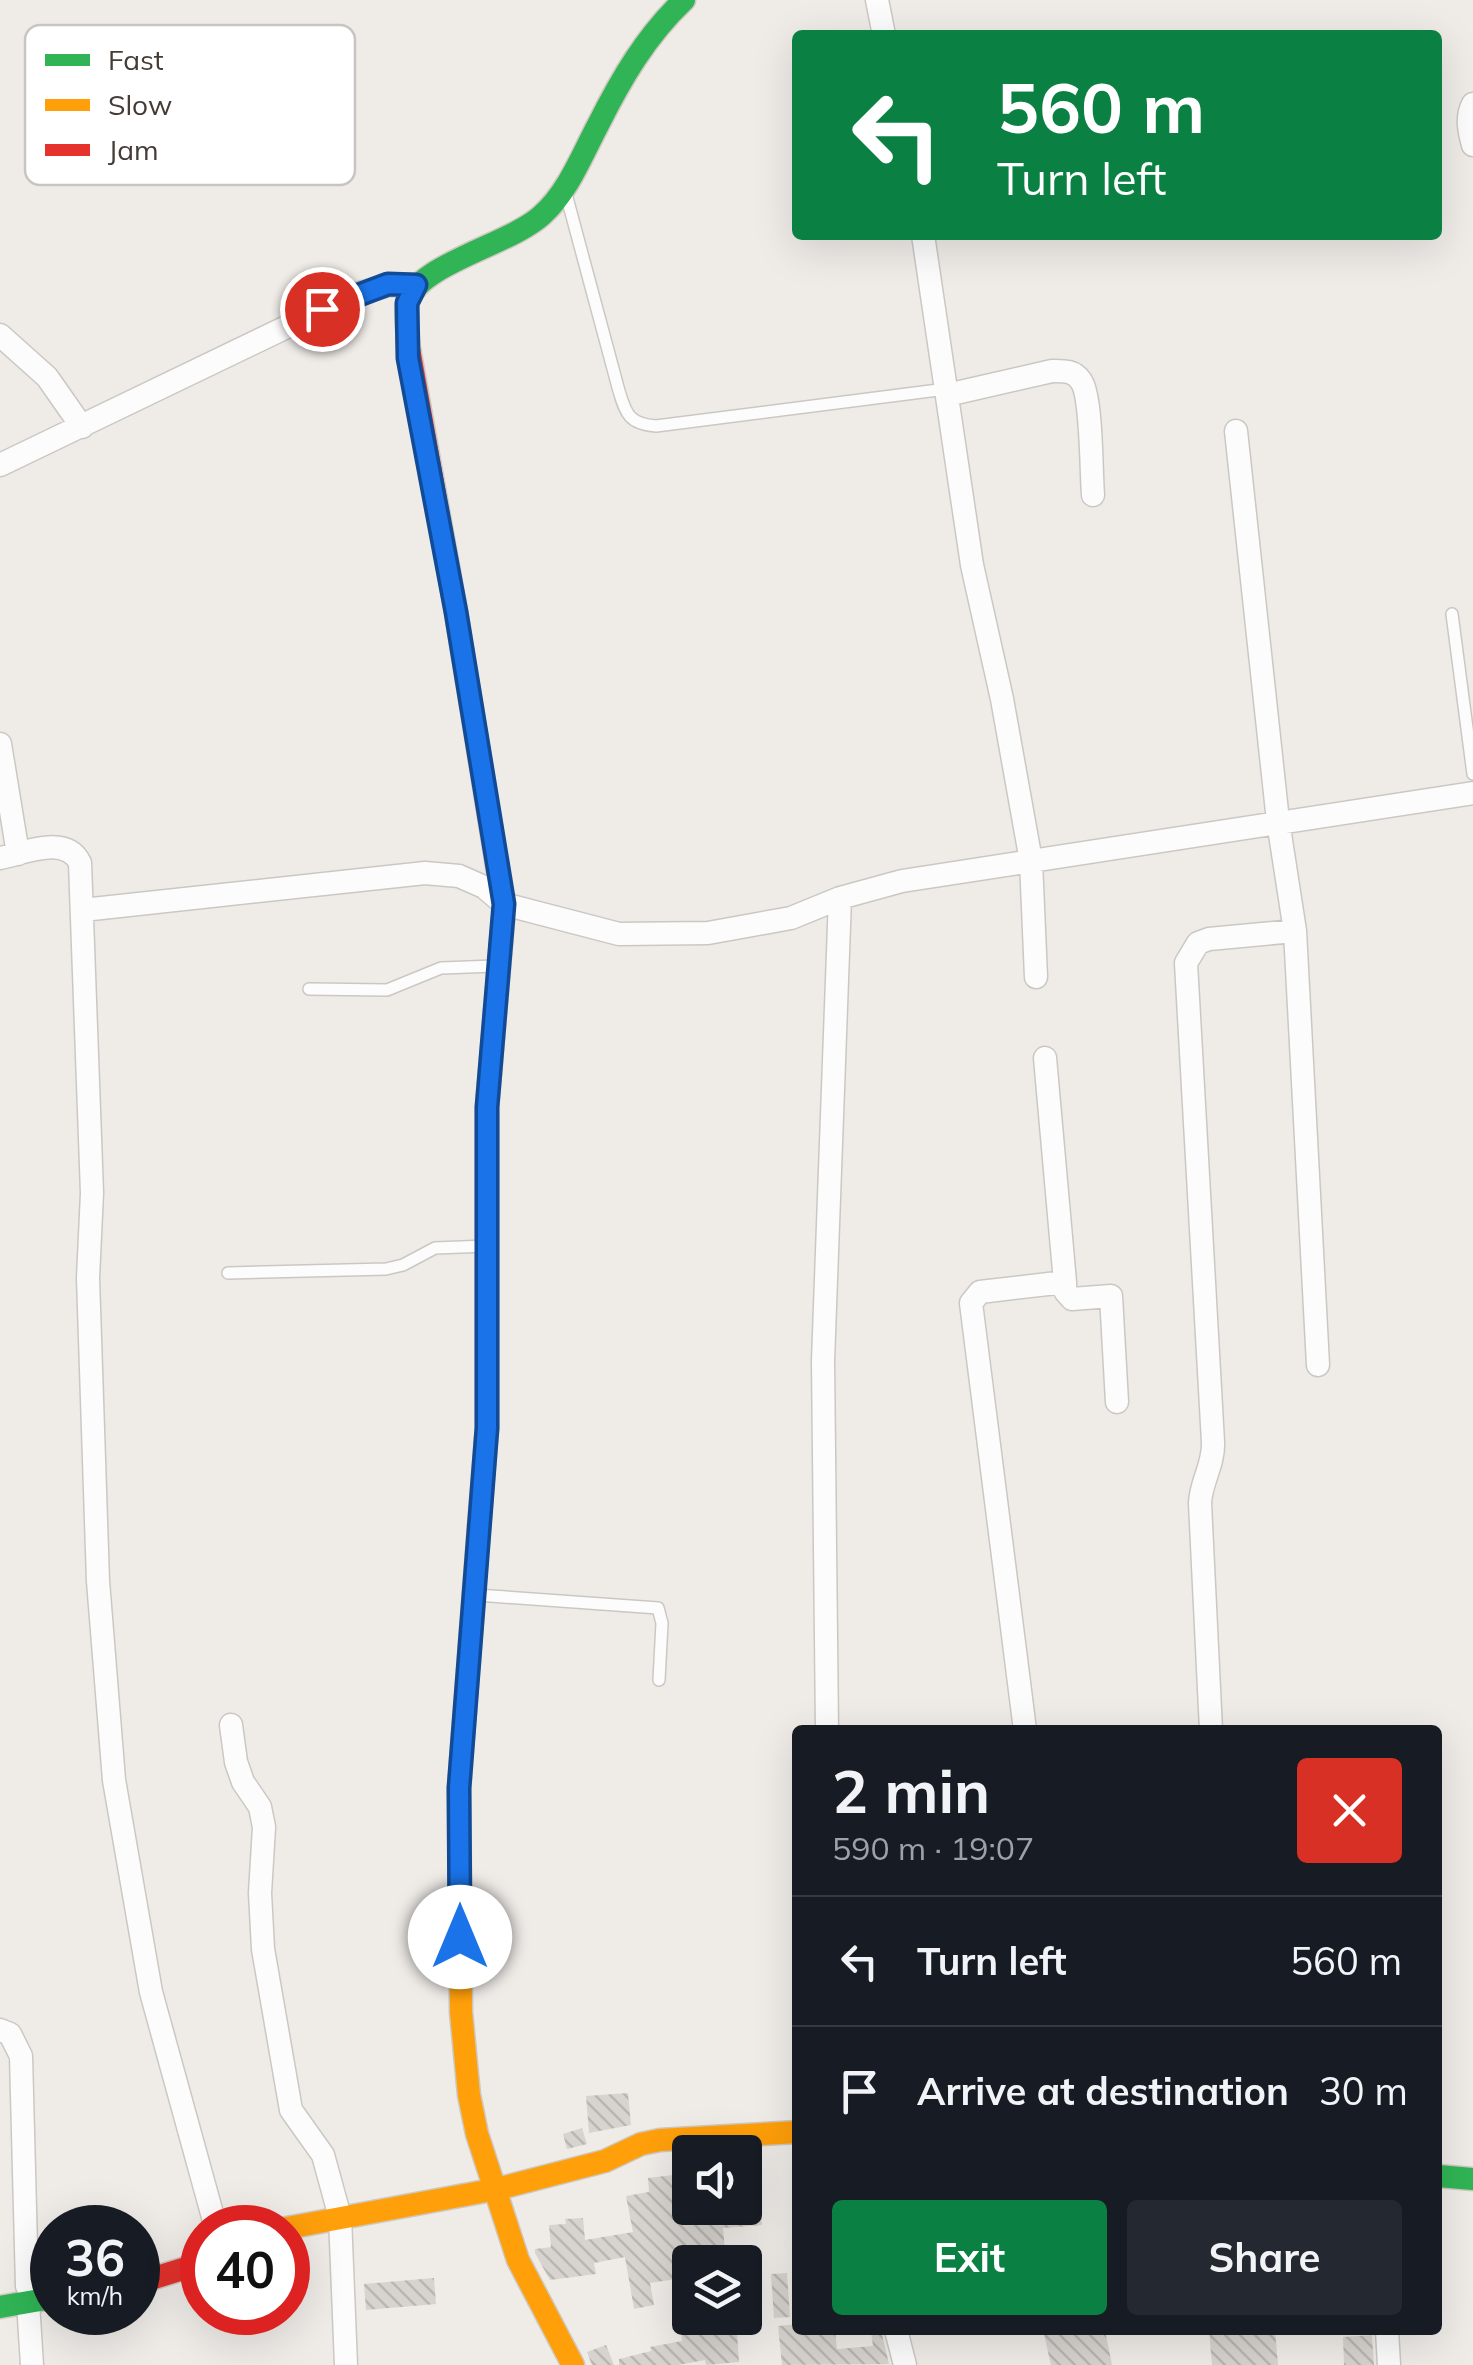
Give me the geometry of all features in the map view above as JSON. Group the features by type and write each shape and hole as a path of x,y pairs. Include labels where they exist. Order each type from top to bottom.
{"street":[{"path":"573,2365 518,2260 477,2134 460,2012 459,1788 487,1428 487,1107 504,904 456,612 408,358 407,303 416,285 429,274 529,226 548,211 645,42 664,17 684,0"},
{"path":"877,0 883,30"},
{"path":"1473,104 1468,130 1473,145"},
{"path":"924,240 972,565 1002,699 1030,861 1036,977"},
{"path":"0,465 291,323 378,288 416,285"},
{"path":"0,335 47,378 82,427"},
{"path":"946,392 1052,371 1066,370 1078,376 1086,393 1093,495"},
{"path":"1236,431 1278,821 1295,931 1318,1365"},
{"path":"0,744 9,856 60,846 76,854 80,863 92,1192 88,1278 96,1506 114,1780 151,1992 210,2205"},
{"path":"84,910 425,873 459,876 484,887 504,904 619,934 708,933 791,918 840,898 902,881 1473,793"},
{"path":"827,1725 822,1361 840,898"},
{"path":"1211,1725 1200,1492 1213,1456 1213,1442 1186,963 1198,943 1209,938 1295,931"},
{"path":"1046,1058 1065,1291 1072,1299 1111,1296 1117,1402"},
{"path":"1023,1725 972,1299 980,1292 1065,1282"},
{"path":"231,1725 236,1762 243,1782 260,1807 264,1827 262,1935 291,2110 322,2155 340,2217 346,2365"},
{"path":"0,2030 10,2034 21,2056 32,2365"},
{"path":"310,2223 497,2189 605,2161 640,2144 680,2137 792,2132"},
{"path":"762,2155 792,2154"},
{"path":"1442,2157 1473,2160"},
{"path":"605,2161 672,2159"},
{"path":"1442,2176 1473,2179"},
{"path":"0,2290 28,2294"},
{"path":"0,2308 28,2294"},
{"path":"897,2335 904,2365"},
{"path":"1387,2335 1389,2365"}],"lane":[{"path":"564,187 619,391 627,416 636,424 656,426 946,392"},
{"path":"1452,614 1473,774"},
{"path":"309,990 388,990 441,968 499,966"},
{"path":"228,1274 386,1268 403,1265 436,1248 487,1246"},
{"path":"473,1595 658,1608 662,1623 659,1680"}],"building":[{"path":"628,2093 631,2125 589,2133 586,2096"},
{"path":"582,2128 587,2144 567,2149 563,2134"},
{"path":"672,2175 672,2225 762,2225 723,2228 724,2245 672,2245 672,2280 650,2283 654,2305 634,2309 625,2257 594,2263 596,2274 550,2280 535,2253 535,2249 551,2247 549,2225 583,2218 585,2240 633,2232 626,2196 649,2192 648,2178"},
{"path":"787,2273 790,2317 774,2318 771,2274"},
{"path":"434,2278 436,2304 366,2310 364,2284"},
{"path":"792,2325 792,2335 836,2335 837,2349 873,2346 871,2335 882,2335 889,2364 782,2365 778,2326"},
{"path":"682,2335 737,2335 739,2362 619,2365 619,2359 651,2351 650,2347 682,2341"},
{"path":"1044,2335 1106,2335 1112,2365 1051,2365"},
{"path":"1209,2335 1275,2335 1278,2365 1212,2365"},
{"path":"1372,2335 1374,2365 1344,2365 1343,2337"},
{"path":"606,2345 614,2365 592,2365 587,2352"}],"traffic: fast":[{"path":"408,343 406,310 413,291 444,267 527,226 551,206 574,173 635,59 684,0"},
{"path":"479,1526 487,1428 487,1107 504,909"},
{"path":"1442,2176 1473,2179"},
{"path":"0,2307 30,2302"}],"traffic: slow":[{"path":"479,1526 459,1788 461,2012 469,2095 477,2134 518,2260 573,2365"},
{"path":"310,2224 497,2189 605,2161 641,2144 660,2140 792,2132"}],"traffic: jam":[{"path":"408,343 504,909"},
{"path":"160,2276 180,2270"}],"route":[{"path":"322,309 388,284 416,285 407,303 408,358 456,612 504,904 487,1107 487,1428 459,1788 460,1937"}]}
